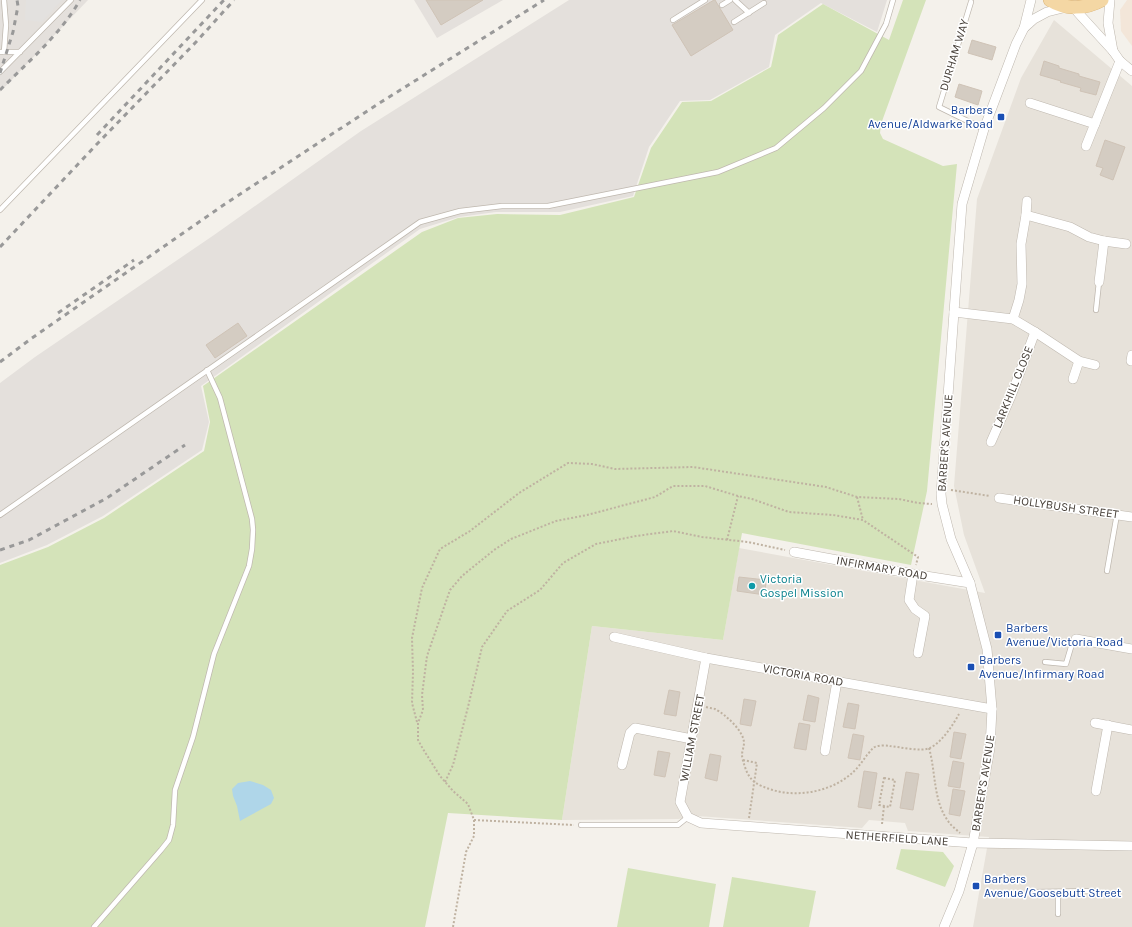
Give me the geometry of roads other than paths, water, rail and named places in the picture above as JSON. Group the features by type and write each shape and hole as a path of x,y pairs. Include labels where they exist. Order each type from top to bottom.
{"main road":[{"path":"1050,0 1070,7 1086,7 1102,0"}],"street":[{"name":"BARBER'S AVENUE","path":"944,927 959,891 973,843 990,748 992,708 987,649 970,584 951,539 941,494 962,204 984,129 1016,44 1024,28 1031,0"},
{"path":"1110,0 1108,23 1113,51"},
{"name":"BARBER'S AVENUE","path":"1024,28 1047,12 1070,7"},
{"path":"1070,7 1132,71"},
{"path":"1086,146 1120,60"},
{"path":"1030,103 1095,124"},
{"path":"1013,319 1022,284 1020,244 1026,215 1027,201"},
{"path":"1026,215 1070,227 1089,237 1126,244"},
{"path":"1099,282 1104,241"},
{"path":"954,312 1013,319 1079,361 1095,364"},
{"name":"LARKHILL CLOSE","path":"991,442 1035,332"},
{"path":"1073,379 1079,361"},
{"name":"HOLLYBUSH STREET","path":"999,498 1132,517"},
{"name":"INFIRMARY ROAD","path":"794,552 970,584"},
{"path":"913,574 909,600 915,609 925,616 918,652"},
{"name":"VICTORIA ROAD","path":"614,637 706,658 992,708"},
{"path":"1076,639 1132,650"},
{"name":"WILLIAM STREET","path":"688,817 680,802 706,658"},
{"path":"825,751 837,681"},
{"path":"1095,723 1132,730"},
{"path":"1096,791 1108,725"},
{"path":"622,765 630,734 635,728 692,739"},
{"name":"NETHERFIELD LANE","path":"688,817 701,823 973,843 1132,846"}],"lane":[{"path":"4,0 6,25 2,52 20,52"},
{"path":"0,72 70,0"},
{"path":"0,210 202,0"},
{"path":"673,20 705,0"},
{"path":"722,5 730,0"},
{"path":"735,0 749,13"},
{"path":"0,515 420,222 467,210 502,206 548,206 718,172 776,148 824,108 862,71 886,24 893,0"},
{"name":"DURHAM WAY","path":"971,2 938,107 984,129"},
{"path":"734,22 764,3"},
{"path":"1096,310 1099,282"},
{"path":"94,927 169,840 173,826 175,790 193,737 214,654 249,566 253,530 252,519 220,398 207,370"},
{"path":"1107,571 1117,514"},
{"path":"1045,662 1066,664 1071,647 1076,639"},
{"path":"581,825 678,825 688,817"},
{"path":"1035,892 1096,891"},
{"path":"1058,892 1058,914"}],"water":[{"path":"250,781 263,785 271,790 274,798 271,804 240,821 232,789 238,783"}],"railway":[{"path":"0,73 13,32 18,6 17,0"},
{"path":"0,90 63,25 80,0"},
{"path":"97,135 224,0"},
{"path":"0,247 197,41 234,0"},
{"path":"0,362 32,338 225,204 378,104 544,0"},
{"path":"58,313 134,260"},
{"path":"0,550 29,540 107,498 185,445"}],"place":[{"name":"Barbers Avenue/Aldwarke Road","path":"1001,117"},
{"name":"Victoria Gospel Mission","path":"752,586"},
{"name":"Barbers Avenue/Victoria Road","path":"998,635"},
{"name":"Barbers Avenue/Infirmary Road","path":"971,667"},
{"name":"Barbers Avenue/Goosebutt Street","path":"976,886"}]}
